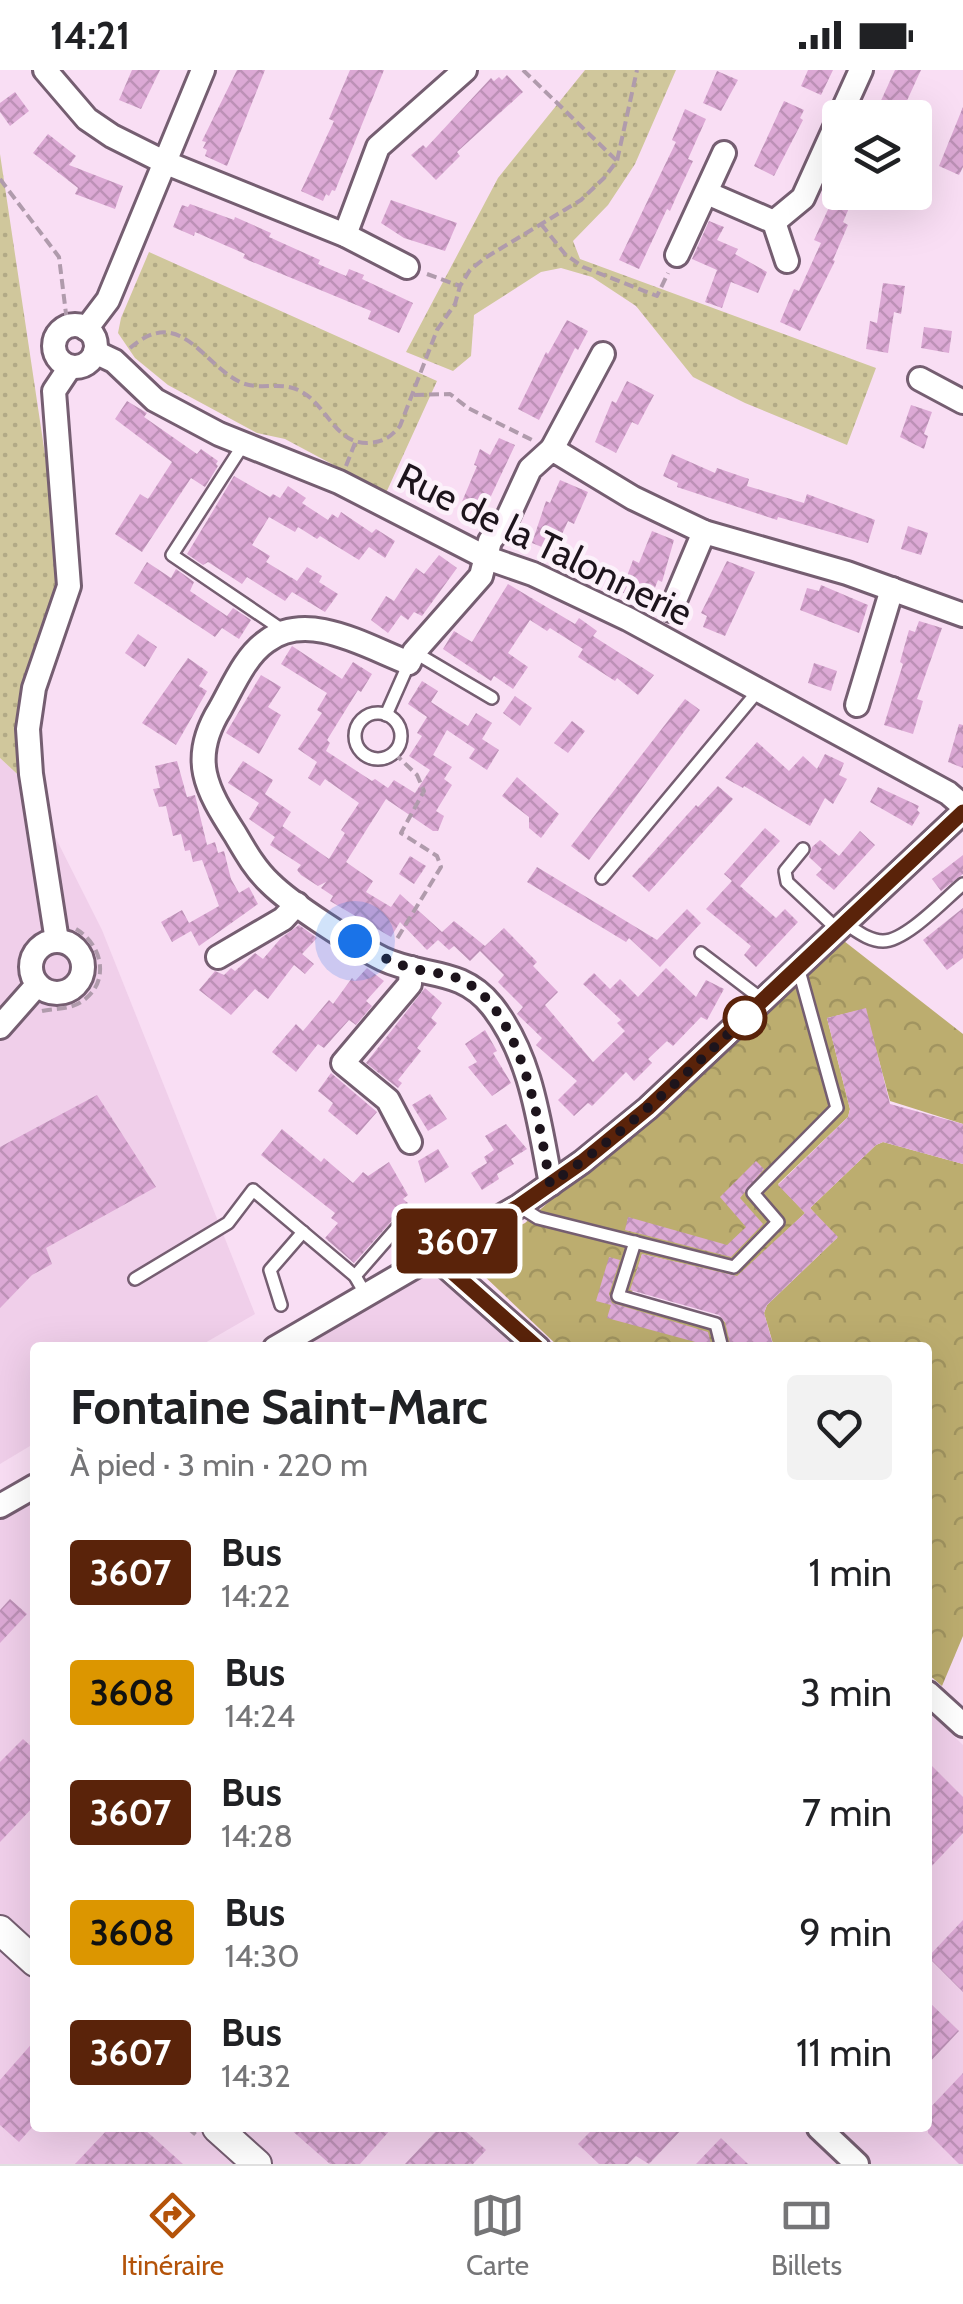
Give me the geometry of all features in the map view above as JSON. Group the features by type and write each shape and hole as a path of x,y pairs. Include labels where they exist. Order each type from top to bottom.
{"street":[{"path":"45,70 88,119 112,136 164,162 345,235 408,266"},
{"path":"76,328 95,342 105,357 70,367 56,356 54,344 58,334 76,328 108,300 203,70"},
{"path":"345,235 378,147 465,70"},
{"path":"774,222 804,198 861,70"},
{"path":"677,255 724,153"},
{"path":"707,193 774,222 787,262"},
{"path":"550,1184 529,1078 495,1011 478,990 458,978 384,959 272,886 209,793 204,765 206,735 254,651 284,631 314,628 412,657 481,576 490,541 508,519 530,469 552,449 603,354"},
{"name":"Rue de la Talonnerie","path":"105,357 155,400 243,445 338,482 486,558 534,574 628,619 948,793 963,809"},
{"path":"64,932 33,957 30,966 37,985 45,991 64,993 79,982 84,964 64,932 31,774 28,730 34,688 70,586 54,391 70,367"},
{"path":"920,380 963,402"},
{"path":"552,449 633,498 704,532 963,614"},
{"path":"671,610 704,532"},
{"path":"856,705 892,589"},
{"path":"283,1342 361,1285 434,1256 519,1206 582,1162 648,1108 764,1001 963,809"},
{"path":"218,957 282,919 297,904"},
{"path":"410,1142 388,1100 343,1063 410,984 411,968"},
{"path":"0,1026 37,985"},
{"path":"434,1256 469,1296 528,1342"},
{"path":"0,1506 30,1489"},
{"path":"932,1697 963,1726"},
{"path":"0,1930 30,1957"},
{"path":"221,2132 256,2164"},
{"path":"823,2132 857,2164"}],"lane":[{"path":"243,445 172,555 284,631"},
{"path":"386,714 412,657 492,698"},
{"path":"602,878 758,691"},
{"path":"386,714 400,731 398,747 380,759 372,758 359,749 358,726 370,715 386,714"},
{"path":"803,849 785,871 786,882 842,927 881,942 898,938 963,884"},
{"path":"701,953 764,1001"},
{"path":"519,1206 538,1218 734,1267 778,1222 753,1193 837,1108 798,967"},
{"path":"135,1279 228,1222 253,1190 361,1285 403,1221"},
{"path":"281,1305 270,1270 302,1232"},
{"path":"635,1242 618,1296 716,1324 720,1342"}],"path":[{"path":"523,70 617,161"},
{"path":"105,357 151,333 176,334 200,347 240,382 258,387 278,383 298,389 315,400 341,434 355,443 390,438 414,395 437,330 455,304 470,270 581,200 617,161 638,70"},
{"path":"0,178 59,257 76,328"},
{"path":"541,224 564,254 583,267 656,296 677,255"},
{"path":"408,266 460,286"},
{"path":"414,395 450,394 468,408 552,449"},
{"path":"384,959 442,866 437,856 401,832 424,792 417,774 394,753"},
{"path":"37,1014 82,1002 100,976 95,946 64,932"}],"shaded area":[{"path":"585,70 676,70 635,164 608,205 573,241 580,259 876,368 847,445 693,377 636,306 592,277 561,268 541,272 474,315 471,356 453,371 406,352 498,178"},
{"path":"0,154 65,588 23,699 29,785 0,758"},
{"path":"149,252 437,381 386,493 285,439 257,433 168,385 135,358 118,333"},
{"path":"0,758 29,785 102,930 255,1314 207,1342 30,1342 30,1446 0,1464"},
{"path":"439,1257 530,1342 295,1342"},
{"path":"30,1497 30,2132 932,2132 932,1715 963,1745 963,2164 0,2164 0,1515"}],"green space":[{"path":"844,941 963,1034 963,1124 890,1101 865,1009 827,1018 850,1109 848,1117 778,1184 805,1213 738,1277 642,1254 632,1293 721,1318 731,1342 554,1342 462,1255 525,1223"},
{"path":"883,1142 963,1164 963,1636 942,1686 932,1677 932,1342 773,1342 764,1313 767,1305 837,1238 810,1208"}],"building":[{"path":"132,70 160,70 141,109 119,100"},
{"path":"237,70 265,70 227,166 205,156 206,142 202,141"},
{"path":"350,70 384,70 335,191 326,194 323,201 301,191 334,121 329,119"},
{"path":"808,70 833,70 821,95 801,86"},
{"path":"895,70 921,70 907,100 881,100"},
{"path":"717,71 738,80 721,111 703,103"},
{"path":"507,75 523,92 457,152 460,156 436,180 411,155 423,145 426,148 491,78 502,80"},
{"path":"15,92 29,111 10,126 0,112 0,103"},
{"path":"784,101 804,110 800,118 803,120 774,176 754,166"},
{"path":"963,107 963,167 959,175 939,166"},
{"path":"685,109 706,119 688,159 693,161 639,269 619,260 676,142 672,140"},
{"path":"48,134 76,156 69,165 123,186 115,209 75,194 78,188 33,153"},
{"path":"391,200 457,223 445,251 404,238 381,223"},
{"path":"190,204 234,220 235,217 320,260 318,264 346,276 349,269 364,275 362,279 413,303 399,333 368,319 371,311 243,258 245,254 195,232 194,236 173,227 182,205"},
{"path":"828,210 848,210 843,222 848,225 835,261 800,331 780,322 821,243 814,240"},
{"path":"709,221 724,227 717,240 738,249 735,254 767,272 758,293 731,282 722,308 705,302 717,270 692,259"},
{"path":"883,283 905,286 901,314 894,312 888,353 866,349 870,321 877,323"},
{"path":"567,320 588,331 578,350 575,348 539,420 518,409"},
{"path":"924,327 952,331 949,353 921,348"},
{"path":"627,381 654,395 638,425 632,422 616,453 595,442 612,401 616,403"},
{"path":"127,401 197,454 201,449 218,461 205,487 191,478 142,552 115,534 140,494 148,499 172,462 115,419"},
{"path":"911,405 932,412 924,434 928,436 924,449 900,437"},
{"path":"499,438 515,445 483,513 461,504 480,449 490,455"},
{"path":"672,454 715,473 717,468 749,479 747,486 804,503 807,494 875,520 868,543 778,517 777,520 677,487 678,483 663,476"},
{"path":"234,476 270,497 273,494 280,498 288,486 306,498 302,503 328,520 332,514 338,518 341,512 372,533 376,529 395,541 385,558 369,547 359,560 320,536 317,539 298,527 295,532 269,517 252,545 270,556 266,562 297,581 307,567 322,576 319,582 338,594 325,612 292,592 285,601 247,577 242,584 208,562 203,565 187,554"},
{"path":"560,480 588,492 574,524 568,521 554,552 532,543 546,501 550,503"},
{"path":"908,526 928,533 921,555 901,549"},
{"path":"652,531 674,540 662,582 658,580 649,603 621,592 633,560 639,563"},
{"path":"439,555 457,568 422,616 414,612 408,620 401,615 388,633 371,620 386,596 394,601 416,568 424,574"},
{"path":"727,561 755,572 725,636 703,627 707,616 701,613"},
{"path":"147,562 171,578 176,569 194,582 190,591 227,616 233,608 251,620 239,639 222,628 215,637 134,583"},
{"path":"508,584 575,624 579,618 597,631 593,636 654,675 638,695 617,678 615,681 578,657 583,649 530,620 508,653 528,667 513,689 494,676 491,681 443,649 454,631 472,642"},
{"path":"821,585 868,605 859,633 800,610 807,588 819,591"},
{"path":"919,621 942,628 917,699 923,701 913,734 884,725 909,630 915,632"},
{"path":"138,634 157,647 145,667 125,653"},
{"path":"292,646 342,679 353,662 372,674 327,740 330,743 326,751 372,781 375,779 388,788 394,780 415,793 430,770 409,756 422,736 417,733 427,717 408,704 422,681 438,691 431,702 468,726 476,713 492,723 482,739 499,750 487,770 469,758 475,749 447,730 433,755 452,767 444,779 452,785 436,811 444,816 438,831 386,799 346,862 373,881 366,892 391,907 400,894 442,932 454,921 485,946 504,928 537,962 533,966 558,992 545,1005 593,1062 625,1031 617,1023 621,1020 583,984 594,973 610,989 620,979 638,997 666,968 696,997 706,980 724,989 707,1020 701,1017 673,1046 667,1041 648,1059 652,1063 634,1081 626,1072 592,1106 588,1103 574,1116 558,1100 577,1081 536,1045 542,1038 517,1014 523,1007 498,982 504,975 480,951 470,961 454,946 449,950 438,940 427,950 400,922 391,937 330,901 333,896 321,888 326,882 318,886 301,875 297,870 301,865 270,845 275,837 249,819 259,803 228,783 243,761 273,780 265,794 291,812 282,826 329,859 345,833 341,830 359,803 325,779 320,786 308,778 317,762 298,749 322,713 317,710 327,693 281,664"},
{"path":"188,658 208,672 199,686 207,691 176,745 142,723"},
{"path":"814,663 837,671 831,691 808,683"},
{"path":"261,675 281,687 268,707 281,715 259,754 226,733"},
{"path":"515,696 532,708 520,726 503,713"},
{"path":"685,699 700,710 589,860 571,846"},
{"path":"572,721 585,731 568,753 554,743"},
{"path":"959,724 963,725 963,768 948,762"},
{"path":"757,742 789,771 803,756 817,769 825,754 844,763 839,775 847,779 833,804 825,798 810,826 725,778"},
{"path":"177,761 187,797 195,795 207,845 215,842 218,853 224,851 239,893 249,887 258,904 199,946 191,931 172,942 161,922 182,910 189,923 219,906 202,860 193,862 190,850 185,851 181,834 173,836 166,806 159,807 153,789 160,788 155,766"},
{"path":"517,777 559,814 541,838 529,828 529,817 502,796"},
{"path":"718,786 733,799 649,892 632,876"},
{"path":"878,787 919,806 920,813 912,826 870,802"},
{"path":"765,828 780,841 740,886 776,918 785,909 798,922 756,967 744,955 751,946 706,909 732,881 724,874"},
{"path":"860,831 875,845 834,890 816,875 822,869 809,857 812,847 820,840 839,856"},
{"path":"963,855 963,874 941,891 932,879"},
{"path":"410,856 426,866 414,884 399,874"},
{"path":"537,867 657,940 687,909 701,923 660,967 629,938 626,942 527,882"},
{"path":"963,908 963,958 947,970 923,940"},
{"path":"299,925 317,938 302,954 314,964 305,974 294,965 268,999 255,989 231,1015 199,990 215,971 224,975 231,968 235,971 255,953 263,959"},
{"path":"367,968 384,981 366,1001 372,1006 356,1025 349,1020 324,1048 318,1044 296,1072 272,1052 296,1024 303,1031 329,1000 333,1004 352,978 355,981"},
{"path":"425,988 442,1003 431,1018 437,1023 417,1048 421,1051 398,1080 402,1083 398,1088 366,1063"},
{"path":"866,1008 890,1104 963,1124 963,1164 883,1142 876,1145 810,1208 838,1237 767,1305 764,1313 772,1342 730,1342 725,1322 719,1315 630,1290 642,1254 737,1276 805,1213 778,1185 848,1117 850,1109 827,1018"},
{"path":"485,1030 511,1083 492,1096 468,1067 477,1062 465,1044"},
{"path":"331,1073 377,1112 357,1135 328,1111 333,1103 318,1091"},
{"path":"430,1094 447,1119 428,1131 412,1105"},
{"path":"97,1095 156,1187 46,1248 52,1264 32,1275 0,1308 0,1147"},
{"path":"506,1124 527,1149 511,1159 514,1164 482,1190 471,1173 487,1163 484,1157 494,1150 485,1136"},
{"path":"282,1129 353,1183 363,1172 368,1176 389,1162 408,1195 403,1199 408,1203 354,1263 325,1238 338,1223 331,1218 335,1213 261,1155"},
{"path":"438,1149 449,1167 425,1183 418,1161"},
{"path":"756,1161 764,1169 740,1198 763,1224 731,1257 625,1230 628,1217 727,1245 746,1227 720,1197"},
{"path":"609,1257 620,1260 609,1294 612,1303 708,1332 710,1342 695,1342 607,1318 611,1305 596,1301"},
{"path":"10,1599 27,1614 0,1643 0,1610"},
{"path":"23,1739 30,1745 30,1810 0,1842 0,1762"},
{"path":"932,1766 963,1797 963,1833 932,1866"},
{"path":"963,1920 963,1992 932,1961 932,1953"},
{"path":"932,2005 959,2031 932,2060"},
{"path":"30,2046 30,2130 19,2142 0,2125 0,2080"},
{"path":"963,2073 963,2164 928,2133 932,2132 932,2106"},
{"path":"105,2132 147,2132 183,2164 75,2164"},
{"path":"294,2132 388,2132 360,2164 330,2164"},
{"path":"435,2132 466,2132 486,2150 473,2164 405,2164"},
{"path":"590,2132 679,2132 649,2164 636,2156 628,2164 599,2164 578,2144"},
{"path":"721,2138 748,2164 696,2164"}],"bus line":[{"name":"3607","path":"531,1342 434,1256 519,1206 582,1162 648,1108 963,812"}],"route":[{"path":"355,941 384,959 458,978 478,990 495,1011 529,1078 550,1184 648,1108 745,1018"}]}
